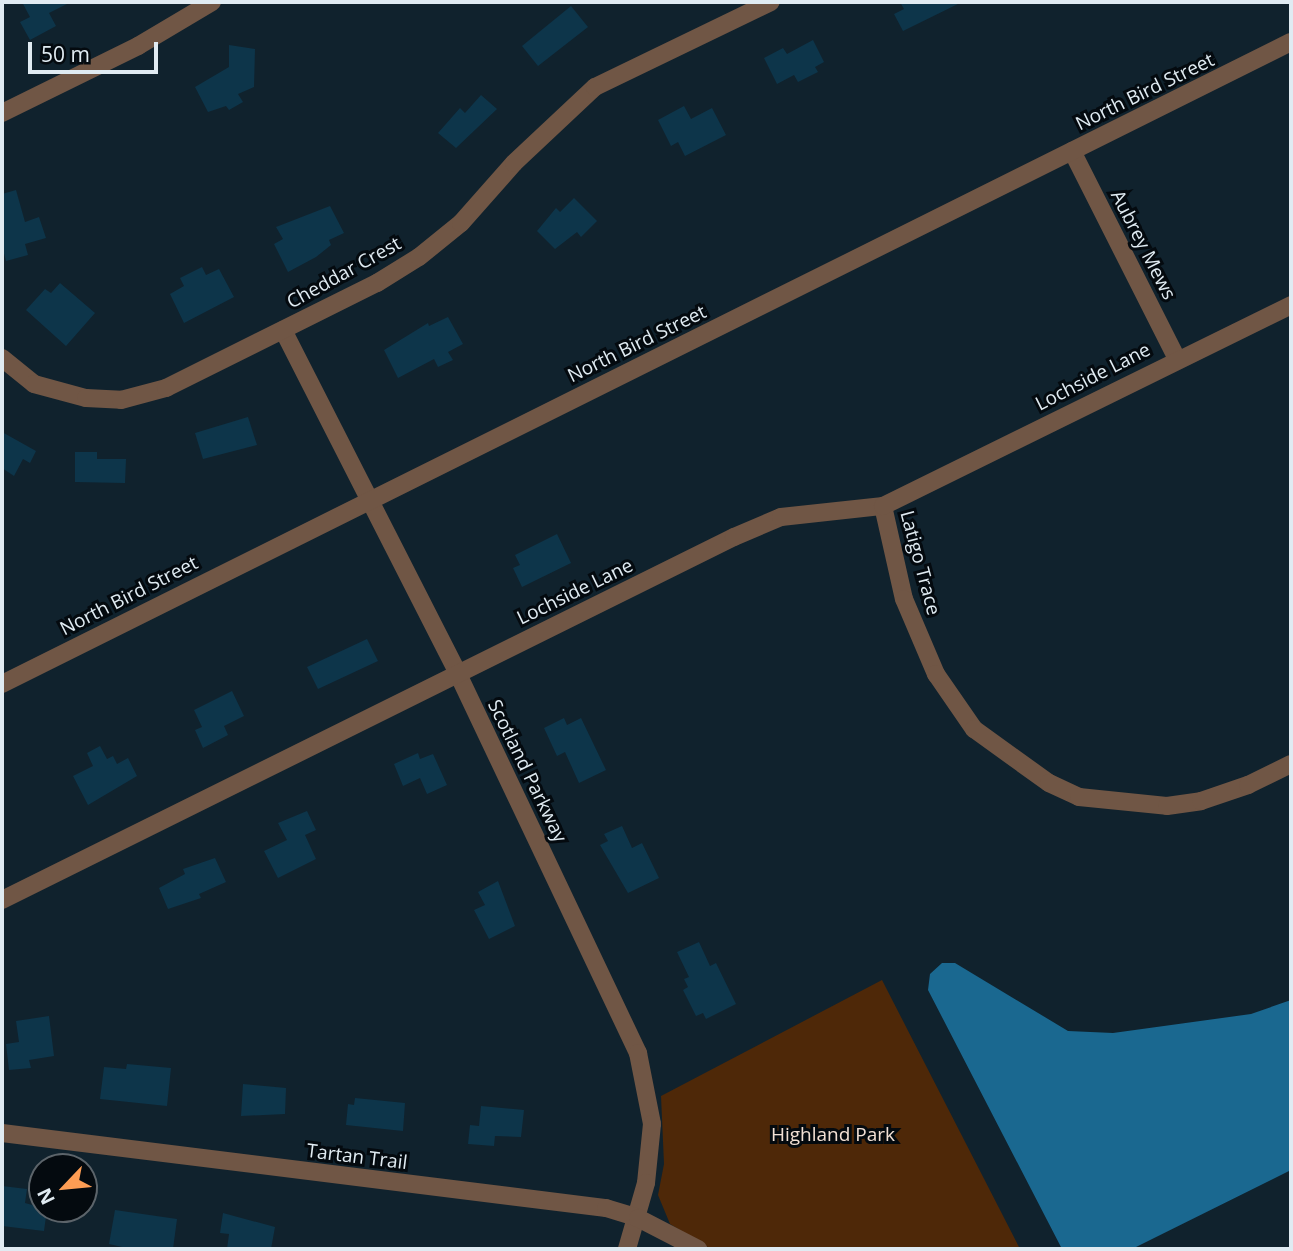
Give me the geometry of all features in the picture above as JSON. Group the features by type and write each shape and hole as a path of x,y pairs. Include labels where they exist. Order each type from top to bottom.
{"street":[{"path":"2,113 138,46 212,2"},
{"name":"Cheddar Crest","path":"2,358 34,384 86,398 121,400 166,388 283,330 419,257 461,223 514,163 595,87 771,2"},
{"name":"North Bird Street","path":"2,684 1291,42"},
{"name":"Aubrey Mews","path":"1072,151 1177,359"},
{"path":"1177,359 1291,305"},
{"name":"Scotland Parkway","path":"283,330 458,674 638,1053 652,1124 638,1218 627,1249"},
{"name":"Lochside Lane","path":"2,900 781,517 883,506 1177,359"},
{"name":"Latigo Trace","path":"883,506 904,599 936,674 974,729 1031,772 1079,797 1167,806 1201,801 1248,785 1291,764"},
{"name":"Tartan Trail","path":"2,1132 595,1207 638,1218 698,1249"}],"green space":[{"name":"Highland Park","path":"882,980 1020,1249 711,1249 670,1224 658,1195 664,1164 661,1096"}],"water":[{"path":"942,963 955,963 1068,1031 1113,1033 1251,1014 1291,1000 1291,1170 1132,1249 1062,1249 928,990 930,974"}],"building":[{"path":"22,2 71,2 49,13 56,26 30,40 20,22 30,17"},
{"path":"900,2 962,2 903,31 894,14 904,9"},
{"path":"571,6 588,27 538,66 522,46"},
{"path":"813,40 824,62 815,67 818,72 798,82 794,75 777,84 764,58 783,48 787,54"},
{"path":"229,45 255,49 254,87 238,94 243,102 229,110 226,106 208,112 195,87 229,67"},
{"path":"481,95 497,109 456,148 438,133 460,108 465,113"},
{"path":"684,106 691,119 712,108 726,135 685,156 678,142 671,146 658,120"},
{"path":"16,190 25,222 39,217 46,238 25,244 28,255 6,261 2,246 2,194"},
{"path":"574,198 597,221 581,237 577,232 555,249 537,231 556,208 560,212"},
{"path":"330,206 344,233 329,240 331,245 316,257 288,272 274,244 283,239 276,227"},
{"path":"202,267 206,275 219,269 234,297 184,323 170,294 184,286 180,278"},
{"path":"60,283 95,313 66,346 26,310 45,289 51,293"},
{"path":"448,317 463,344 448,352 453,360 438,367 434,359 398,378 384,350 428,323 429,326"},
{"path":"248,417 257,445 203,459 195,433"},
{"path":"2,432 36,451 30,463 23,459 14,476 2,468"},
{"path":"75,452 97,452 97,459 126,459 125,483 75,482"},
{"path":"557,534 571,563 522,587 513,568 520,565 515,555"},
{"path":"367,639 378,661 318,689 307,667"},
{"path":"232,691 244,716 224,726 228,735 203,748 195,730 202,727 194,710"},
{"path":"564,718 567,725 581,718 606,770 579,783 565,752 557,756 544,728"},
{"path":"100,746 107,759 113,756 117,764 128,758 137,776 88,805 73,776 93,766 87,753"},
{"path":"418,753 420,759 433,754 447,785 427,794 420,778 403,786 394,764"},
{"path":"307,811 316,830 305,835 316,859 278,878 264,851 287,840 278,823"},
{"path":"622,826 632,848 642,843 659,878 628,893 600,845 608,841 604,834"},
{"path":"215,858 226,882 199,894 201,898 168,909 159,888 185,874 183,869"},
{"path":"498,881 515,926 489,939 474,910 485,905 478,892"},
{"path":"699,942 710,966 716,963 736,1004 706,1019 703,1013 696,1016 683,990 688,987 684,979 689,977 677,952"},
{"path":"49,1016 54,1056 29,1060 31,1068 9,1070 6,1044 19,1042 16,1021"},
{"path":"127,1064 171,1068 167,1106 100,1099 104,1067 126,1069"},
{"path":"243,1084 286,1088 285,1114 241,1116"},
{"path":"355,1098 405,1103 403,1131 346,1125 348,1104 354,1105"},
{"path":"481,1106 524,1110 521,1137 495,1136 494,1146 468,1144 470,1125 479,1126"},
{"path":"2,1186 27,1189 25,1203 28,1204 28,1223 45,1223 44,1231 2,1226"},
{"path":"115,1210 177,1219 173,1249 131,1249 109,1244"},
{"path":"223,1213 275,1227 271,1249 227,1249 229,1234 220,1233"}]}
